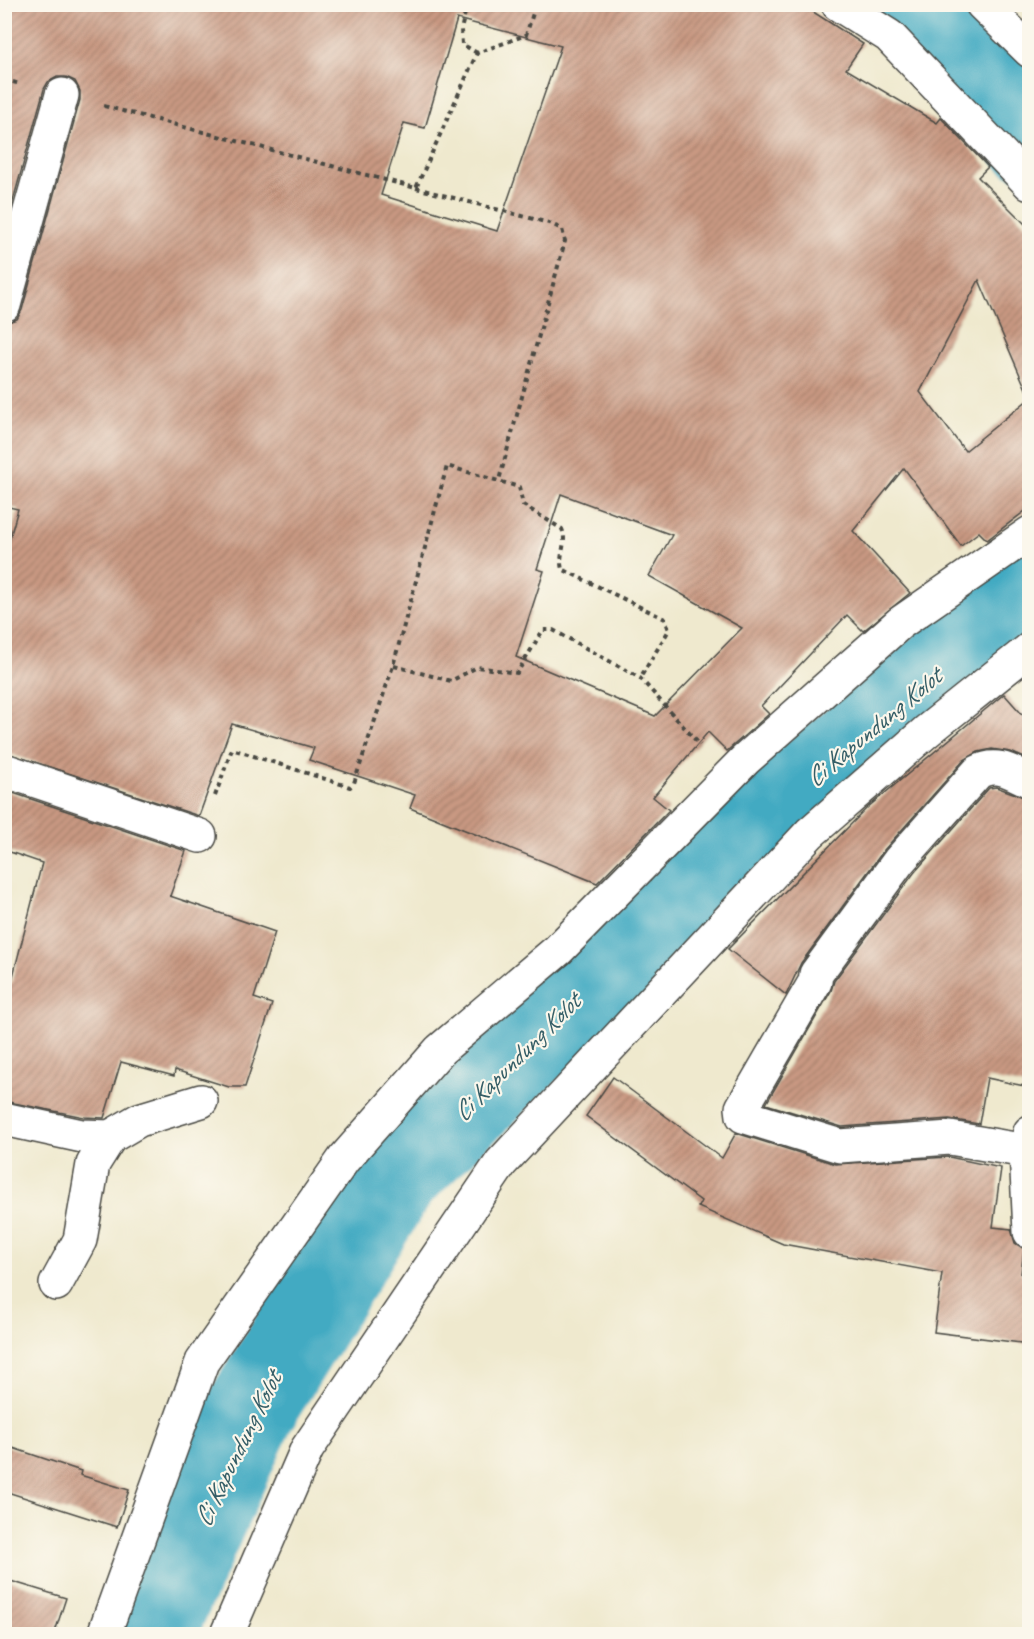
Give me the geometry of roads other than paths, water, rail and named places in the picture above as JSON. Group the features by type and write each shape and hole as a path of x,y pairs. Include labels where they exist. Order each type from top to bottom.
{"street":[{"path":"838,4 889,36 1029,183"},
{"path":"982,4 1029,51"},
{"path":"4,305 62,95"},
{"path":"104,1635 202,1362 344,1159 441,1050 558,950 729,777 900,624 1029,533"},
{"path":"227,1635 307,1449 501,1163 810,833 927,731 1029,649"},
{"path":"1029,781 1001,767 989,767 978,772 899,861 816,974 815,982 745,1099 742,1111 743,1116 840,1146 950,1138 1028,1142 1029,1232"},
{"path":"4,770 200,836"},
{"path":"56,1284 80,1240 93,1164 110,1137 139,1120 201,1101"},
{"path":"4,1119 48,1126 82,1136 110,1137"}],"waterway":[{"name":"Ci Kapundung Kolot","path":"912,4 1030,137"},
{"name":"Ci Kapundung Kolot","path":"150,1634 251,1409 395,1175 587,990 723,853 1030,596"}]}
